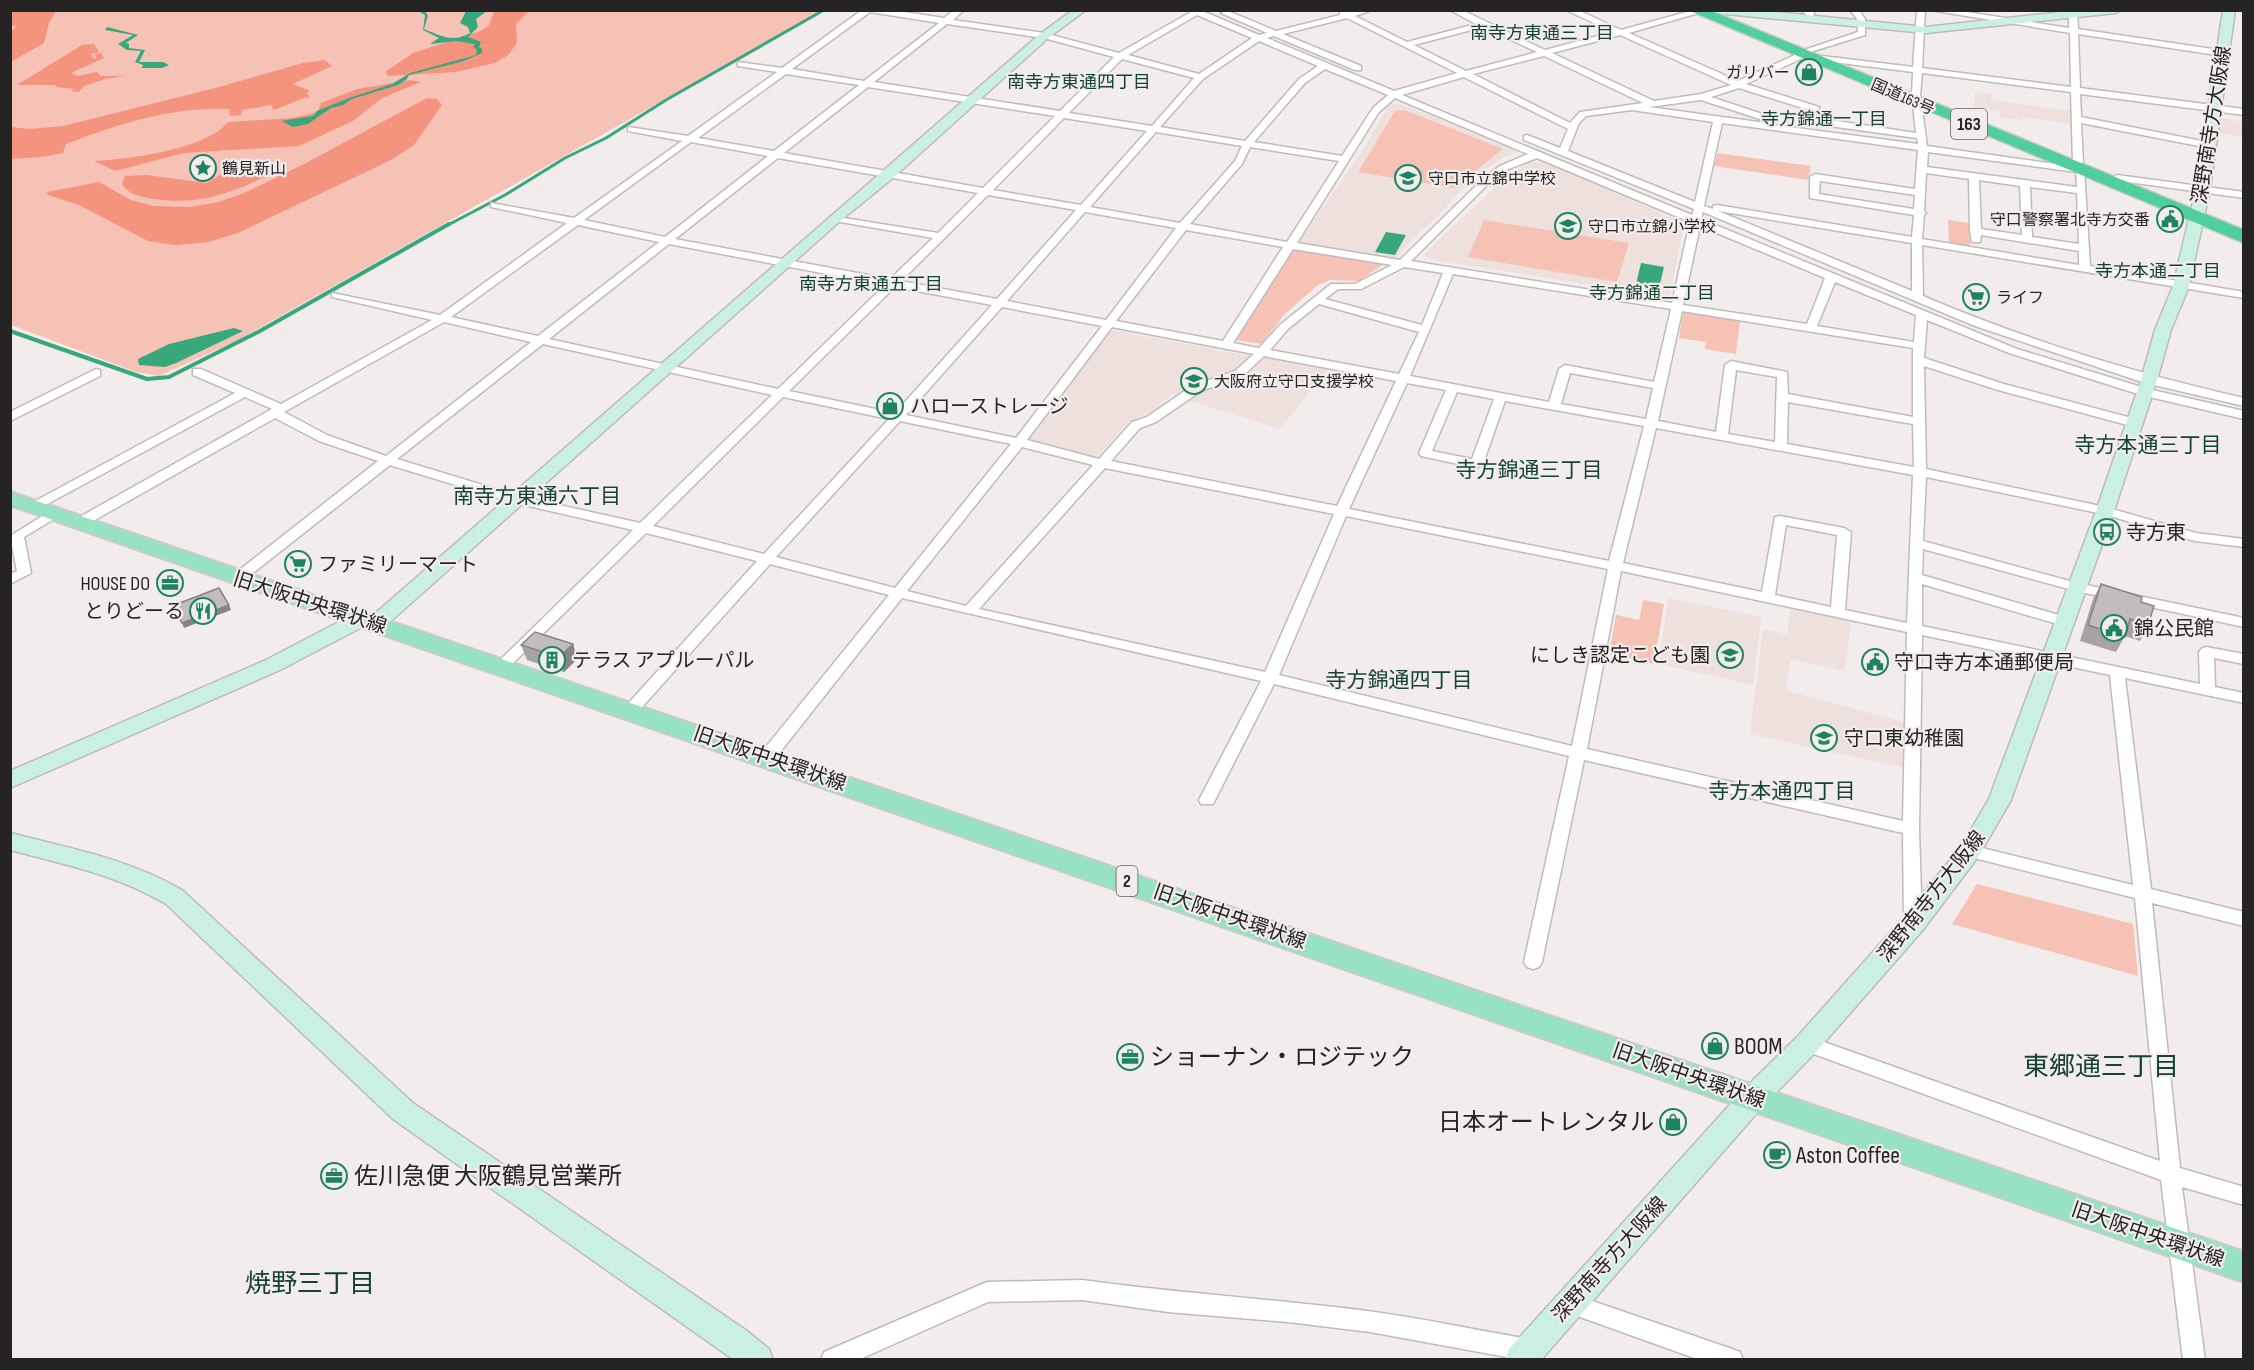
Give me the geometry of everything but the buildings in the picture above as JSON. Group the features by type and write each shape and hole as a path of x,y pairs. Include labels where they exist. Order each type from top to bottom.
{"highway":[{"name":"国道163号","path":"1705,11 2197,214 2244,230"},
{"name":"国道163号","path":"1813,55 1917,99"},
{"name":"国道163号","path":"2080,166 2117,178 2244,237"}],"main road":[{"name":"旧大阪中央環状線","path":"33,506 2244,1267"}],"street":[{"path":"81,522 443,318 870,10 1044,36 1200,77"},
{"path":"238,578 538,340 669,241 869,84 960,10"},
{"path":"10,780 368,621 516,499 1044,36 1081,10"},
{"path":"1218,10 1563,153 1831,277 2013,351 2147,386 2244,415"},
{"path":"1338,10 1573,128"},
{"path":"630,711 898,417 1200,77 1258,38 1368,10"},
{"path":"1454,10 1653,104"},
{"path":"1570,10 1739,85 1816,109 1806,116"},
{"path":"1563,153 1573,128 1583,114 1635,108 1724,91 1862,33 1863,25 1854,10"},
{"path":"1917,298 1917,242 1921,213 1923,149 1917,99 1921,10"},
{"path":"1934,10 2223,53"},
{"path":"1227,344 1376,110 1395,94 1408,89 1705,11 1807,15 1863,25 1920,30 2116,10"},
{"name":"深野南寺方大阪線","path":"1525,1354 1754,1097 1807,1044 1913,924 1970,851 2001,800 2105,511 2147,386 2163,330 2181,286 2203,189 2229,10"},
{"path":"501,666 644,528 1119,57 1195,11 1538,154 1697,215 1825,258 1979,324 2147,386 2244,402"},
{"path":"2073,13 2085,269"},
{"path":"1404,45 1484,24"},
{"path":"1813,55 2244,112"},
{"path":"741,64 1344,159"},
{"path":"767,757 1019,442 1184,225 1239,162 1247,144 1302,81 1323,66"},
{"path":"1724,91 1828,123 1921,136"},
{"path":"1702,97 1771,120 1769,128"},
{"path":"1635,108 1923,149 2080,166"},
{"path":"2077,119 2209,145"},
{"path":"1533,962 1615,566 1651,424 1718,121"},
{"path":"631,129 1289,245 1810,330 1919,353 2002,387 2016,388 2134,423"},
{"path":"969,611 1136,426 1152,422 1177,399 1193,389 1238,373 1252,363 1284,327 1335,286 1358,287 1403,262 1503,168 1538,154"},
{"path":"1921,169 2081,191"},
{"path":"1974,176 1975,231 1978,252"},
{"path":"1920,193 1815,177 1814,196 1921,213"},
{"path":"2117,178 2244,195"},
{"path":"2025,183 2027,239"},
{"path":"495,205 578,220 669,241 1227,344 1502,398 1920,472 2105,511 2195,537 2244,543"},
{"path":"1697,215 1717,208 2244,295"},
{"path":"835,218 939,236"},
{"path":"1975,231 2083,248"},
{"path":"1207,800 1270,678 1341,512 1426,330 1449,270"},
{"path":"1810,330 1831,277"},
{"path":"336,295 779,393 1019,442 1101,463 1768,597 2244,698"},
{"path":"1315,300 1426,330"},
{"path":"1913,924 1911,829 1916,543 1920,472 1919,353 1922,314"},
{"path":"1721,437 1731,365 1783,375 1781,448"},
{"path":"1554,407 1565,369 1659,386"},
{"path":"197,372 279,411 324,438 386,460 516,499 644,528 898,591 969,611 1270,678 1578,753 1911,829"},
{"path":"10,417 96,374"},
{"path":"1453,388 1425,453 1477,464 1502,398"},
{"path":"10,580 24,573 17,536 33,506 244,393"},
{"path":"1783,397 1920,422"},
{"path":"1768,597 1780,520 1844,532 1838,612"},
{"path":"1916,543 2076,587 2244,622"},
{"path":"1916,578 2064,621"},
{"path":"2208,691 2206,652 2244,659"},
{"path":"2117,671 2143,894 2170,1174 2194,1359"},
{"path":"10,841 125,873 156,885 174,897 403,1111 759,1359"},
{"path":"1970,851 2244,919"},
{"path":"1807,1044 2170,1174 2244,1196"},
{"path":"832,1359 987,1292 1070,1290 1370,1322 1525,1354"},
{"path":"1569,1303 1732,1359"}],"shaded area":[{"path":"11,10 56,11 49,23 44,43 11,62 11,30 17,27 11,25"},
{"path":"10,11 821,11 238,340 159,376 136,372 11,325"},
{"path":"425,11 428,16 424,29 442,36 458,38 470,33 468,27 460,23 466,11 487,11 476,19 478,27 468,37 481,42 479,47 482,53 464,61 409,75 398,85 331,108 308,124 293,127 281,121 313,116 317,111 392,84 410,73 476,55 477,50 473,47 475,44 456,41 430,44 439,38 423,30 425,15 420,12"},
{"path":"494,11 529,11 516,24 517,43 508,55 495,63 456,72 388,76 385,72 413,53 481,31 489,25"},
{"path":"107,27 138,35 126,43 129,44 129,48 145,50 139,62 163,62 169,65 162,68 142,68 143,65 135,62 141,51 127,50 118,44 133,35 105,30"},
{"path":"94,44 99,52 91,54 94,59 95,54 101,53 104,58 71,73 78,76 97,72 101,76 124,76 84,86 79,92 71,91 74,89 55,87 56,85 17,85 82,45"},
{"path":"325,60 332,66 293,84 309,90 307,93 310,97 278,109 273,110 271,105 242,110 241,115 230,116 229,109 167,113 126,123 66,144 63,153 11,159 11,127 29,129 63,126 219,87 303,63"},
{"path":"410,80 421,82 382,98 353,121 299,146 184,153 115,171 94,161 166,151 202,140 217,132 228,122 292,118 318,112 321,103 357,89"},
{"path":"1975,92 1991,94 1991,100 2071,111 2071,124 2023,117 2023,120 2000,117 2000,111 1974,107"},
{"path":"427,98 437,99 442,105 414,145 391,160 238,233 208,242 175,245 148,241 79,205 48,195 47,192 99,182 131,200 154,206 190,207 218,202 244,193 304,164"},
{"name":"守口市立錦中学校","path":"1399,103 1521,151 1501,159 1469,181 1396,259 1299,242 1366,145 1389,105"},
{"path":"1405,110 1503,149 1454,188 1358,172 1395,111"},
{"path":"2222,118 2243,122 2243,137 2219,133"},
{"path":"1718,153 1811,166 1808,180 1714,166"},
{"name":"守口市立錦小学校","path":"1533,162 1545,162 1684,223 1670,297 1433,260 1423,255 1499,184 1521,166"},
{"path":"290,165 240,188 208,198 191,200 173,201 144,197 132,193 122,184 125,176 147,175 207,183 226,171"},
{"path":"1484,220 1629,243 1617,282 1468,257"},
{"path":"1948,220 1969,223 1970,247 1949,244"},
{"path":"1386,232 1406,235 1395,255 1375,252"},
{"path":"1295,249 1384,264 1359,281 1330,280 1318,285 1286,313 1261,344 1236,340 1258,301"},
{"path":"1641,263 1664,267 1659,288 1636,284"},
{"path":"1683,311 1740,320 1736,354 1705,349 1706,342 1679,338"},
{"path":"234,328 243,331 176,363 165,367 139,365 138,359 169,344"},
{"name":"大阪府立守口支援学校","path":"1113,330 1244,355 1271,355 1330,366 1280,429 1171,395 1151,412 1129,421 1099,455 1091,456 1027,442 1024,439 1107,331"},
{"path":"1668,598 1761,617 1753,685 1659,664"},
{"path":"1643,600 1664,604 1654,664 1609,654 1616,615 1639,620"},
{"path":"1791,608 1851,620 1845,671 1791,659 1785,690 1907,723 1905,768 1750,734 1763,629 1787,634"},
{"path":"1977,884 2133,924 2138,976 1952,924"}],"waterway":[{"path":"446,226 505,195 565,158 606,138 666,100 824,10"},
{"path":"10,331 147,379 169,377 260,331 449,224"}],"place":[{"name":"ガリバー","path":"1809,72"},
{"name":"鶴見新山","path":"203,168"},
{"name":"守口市立錦中学校","path":"1408,178"},
{"name":"守口警察署北寺方交番","path":"2170,219"},
{"name":"守口市立錦小学校","path":"1568,226"},
{"name":"ライフ","path":"1976,297"},
{"name":"大阪府立守口支援学校","path":"1194,381"},
{"name":"ハローストレージ","path":"890,406"},
{"name":"寺方東","path":"2107,532"},
{"name":"ファミリーマート","path":"298,564"},
{"name":"HOUSE DO","path":"170,583"},
{"name":"とりどーる","path":"203,611"},
{"name":"錦公民館","path":"2114,628"},
{"name":"にしき認定こども園","path":"1730,655"},
{"name":"テラス アプルーパル","path":"552,660"},
{"name":"守口寺方本通郵便局","path":"1875,662"},
{"name":"守口東幼稚園","path":"1824,738"},
{"name":"BOOM","path":"1715,1046"},
{"name":"ショーナン・ロジテック","path":"1130,1057"},
{"name":"日本オートレンタル","path":"1673,1122"},
{"name":"Aston Coffee","path":"1777,1155"},
{"name":"佐川急便 大阪鶴見営業所","path":"334,1176"}],"district":[{"name":"南寺方東通三丁目","path":"1542,33"},
{"name":"南寺方東通四丁目","path":"1079,82"},
{"name":"寺方錦通一丁目","path":"1824,119"},
{"name":"寺方本通二丁目","path":"2158,271"},
{"name":"南寺方東通五丁目","path":"871,284"},
{"name":"寺方錦通二丁目","path":"1652,293"},
{"name":"寺方本通三丁目","path":"2148,445"},
{"name":"寺方錦通三丁目","path":"1529,470"},
{"name":"南寺方東通六丁目","path":"537,496"},
{"name":"寺方錦通四丁目","path":"1399,680"},
{"name":"寺方本通四丁目","path":"1782,791"},
{"name":"東郷通三丁目","path":"2101,1066"},
{"name":"焼野三丁目","path":"310,1283"}]}
